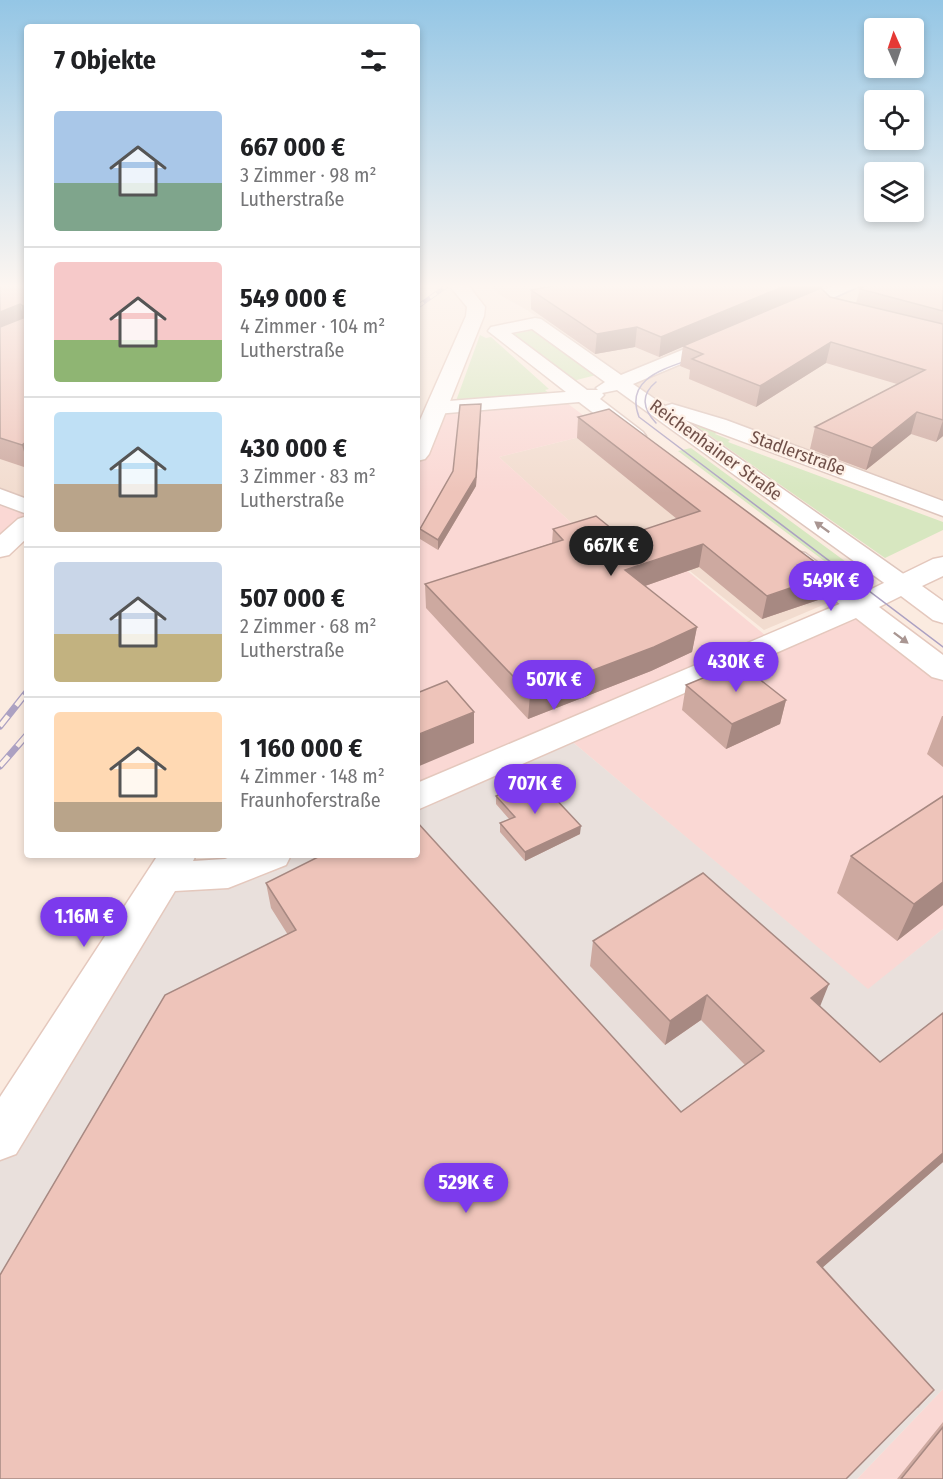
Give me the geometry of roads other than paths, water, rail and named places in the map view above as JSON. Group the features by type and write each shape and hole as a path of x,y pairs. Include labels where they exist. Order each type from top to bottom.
{"street":[{"path":"420,447 459,354"},
{"name":"Reichenhainer Straße","path":"528,354 651,448"},
{"name":"Reichenhainer Straße","path":"594,354 656,387 903,585 943,614"},
{"path":"436,408 538,401 656,387 706,354"},
{"name":"Stadlerstraße","path":"656,387 719,424 943,509"},
{"path":"0,496 24,506"},
{"path":"0,549 24,527"},
{"path":"775,543 943,670"},
{"path":"420,796 859,606 943,565"},
{"path":"0,1138 171,866 228,873 266,858"}],"tram line":[{"path":"694,358 660,371 642,384 637,393 636,404 639,417 943,647"},
{"path":"656,382 647,392 645,402 648,413 656,423"}],"railway":[{"path":"0,726 24,696"},
{"path":"0,766 24,738"}]}
